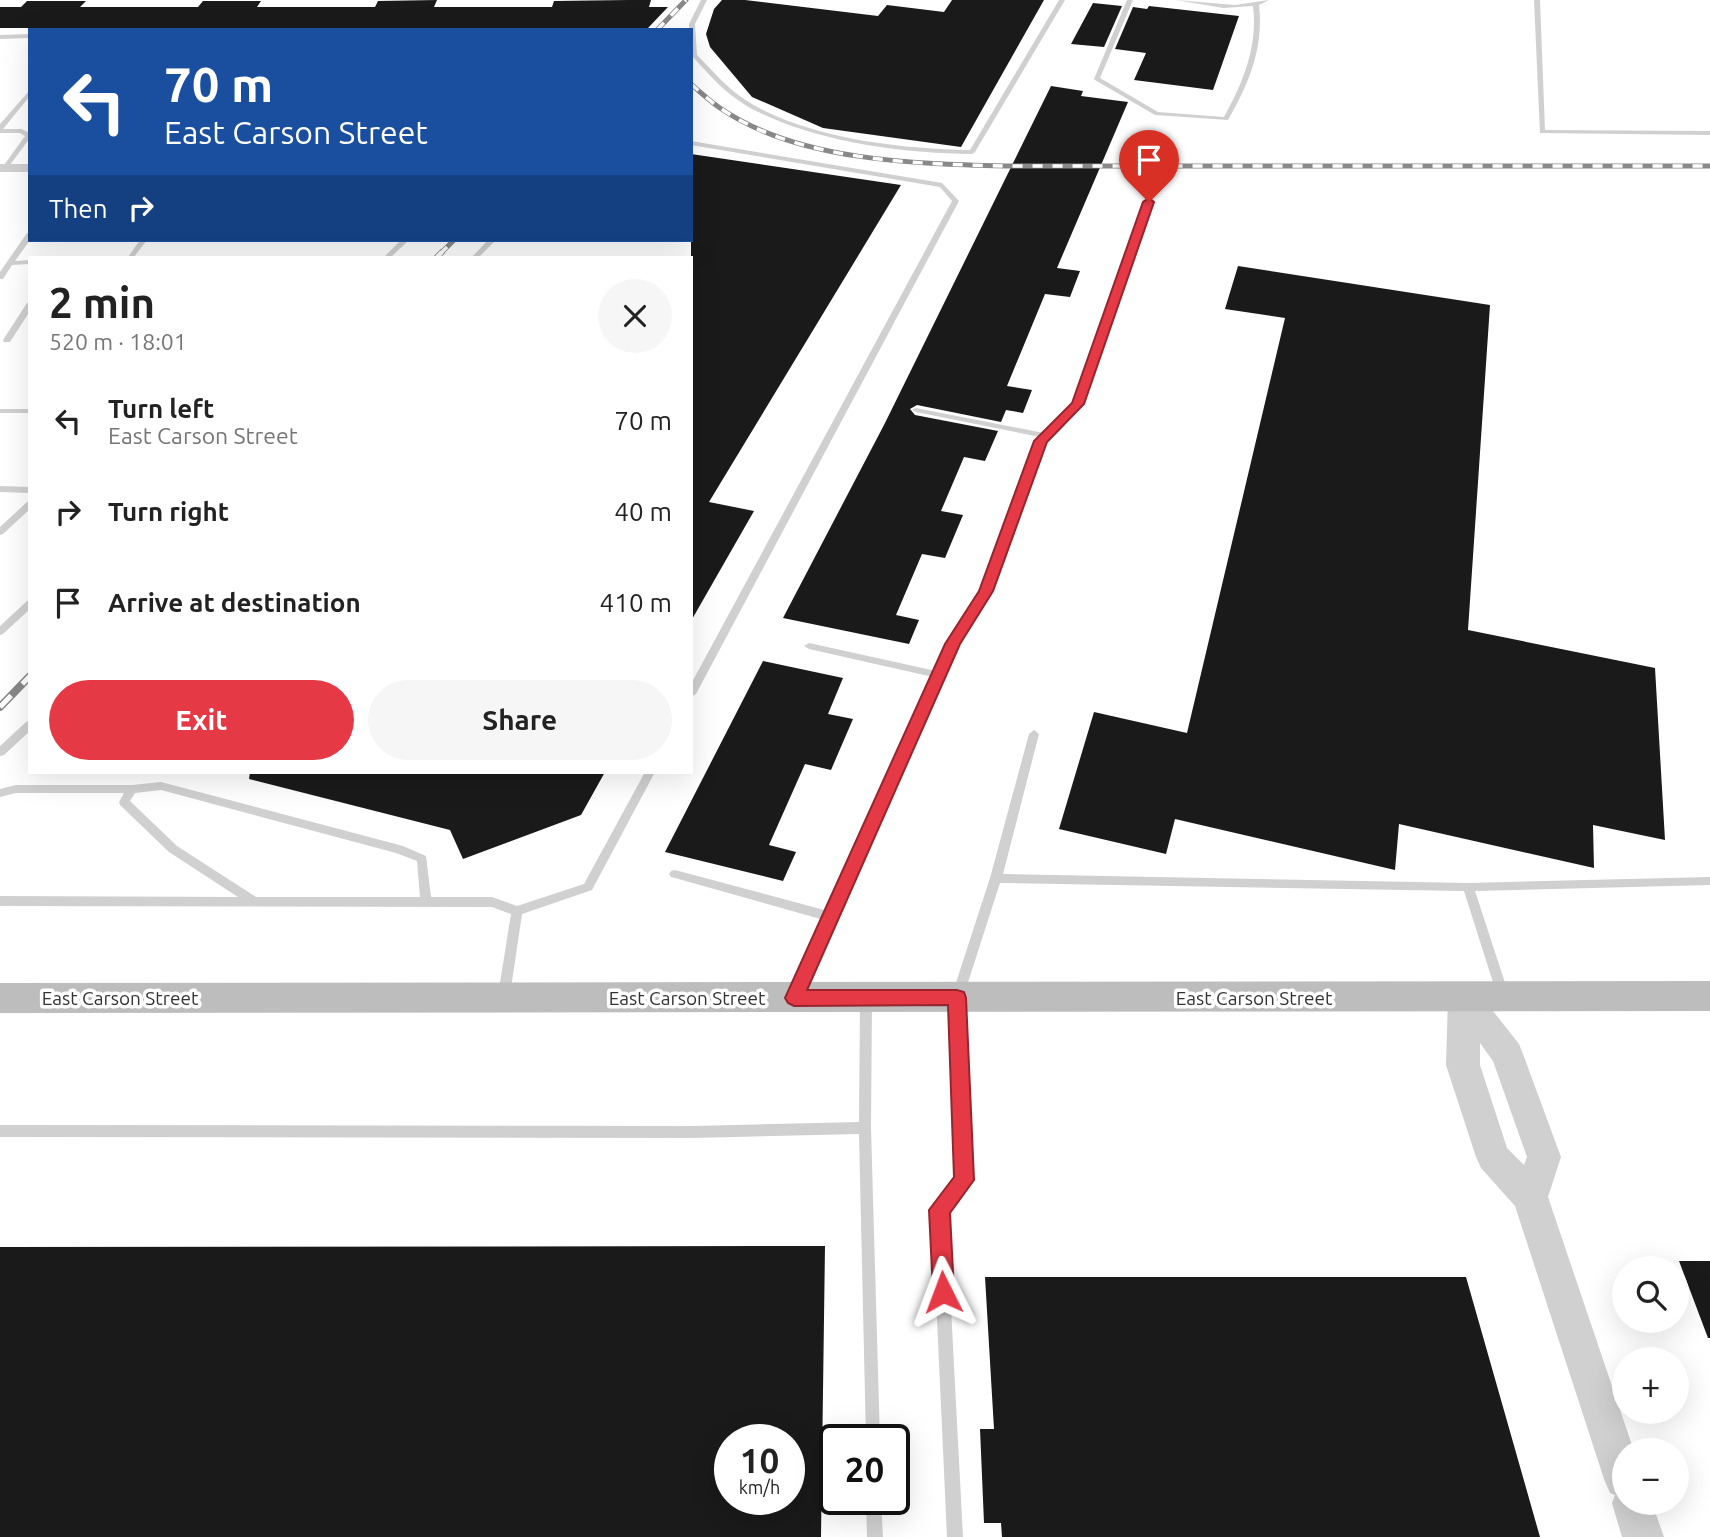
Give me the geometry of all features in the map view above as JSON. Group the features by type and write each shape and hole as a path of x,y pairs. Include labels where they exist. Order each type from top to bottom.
{"main road":[{"name":"East Carson Street","path":"0,998 1710,996"}],"street":[{"path":"2,168 28,169"},
{"path":"1464,998 1463,1065 1493,1157 1530,1197 1612,1443"},
{"path":"1464,998 1507,1054 1544,1157 1530,1197"},
{"path":"1636,1515 1643,1537"}],"lane":[{"path":"692,28 704,0"},
{"path":"693,40 694,55 743,102 790,123 844,138 941,153 972,152 1062,0"},
{"path":"1129,0 1097,79 1157,114 1226,119 1247,80 1261,26 1256,5"},
{"path":"1179,0 1228,6 1256,5 1266,0"},
{"path":"1537,0 1542,132 1710,133"},
{"path":"0,37 28,36"},
{"path":"0,129 28,94"},
{"path":"0,129 28,134"},
{"path":"2,168 28,136"},
{"path":"693,143 942,184 956,201 693,690"},
{"path":"794,998 953,644 986,591 1041,441 1077,404 1149,202"},
{"path":"0,277 28,238"},
{"path":"132,256 142,242"},
{"path":"388,256 403,242"},
{"path":"476,256 490,242"},
{"path":"11,262 28,262"},
{"path":"7,340 28,308"},
{"path":"0,411 28,411"},
{"path":"916,411 1046,436"},
{"path":"0,489 28,490"},
{"path":"0,532 28,506"},
{"path":"0,632 28,605"},
{"path":"809,646 939,675"},
{"path":"0,752 28,727"},
{"path":"955,1537 939,1210 964,1180 957,998 996,878 1034,734"},
{"path":"0,901 492,902 517,911 588,887 649,774"},
{"path":"0,793 16,789 132,789 161,786 400,849 422,859 426,902"},
{"path":"132,789 124,802 173,849 253,901"},
{"path":"676,874 831,917"},
{"path":"996,878 1468,887 1710,881"},
{"path":"1468,887 1504,998"},
{"path":"503,998 517,911"},
{"path":"866,998 865,1128 873,1424"},
{"path":"0,1131 693,1132 865,1128"},
{"path":"874,1515 875,1537"}],"building":[{"path":"437,0 434,7 552,7 554,1 651,0 649,7 668,7 648,28 0,28 0,7 21,7 27,1 86,1 80,7 198,7 203,1 261,1 257,7 375,7 378,1"},
{"path":"722,0 745,0 878,16 887,5 944,12 952,0 1044,0 961,147 823,128 752,97 710,47 706,34 714,9"},
{"path":"1093,3 1122,6 1104,47 1071,44"},
{"path":"1149,6 1239,16 1213,90 1134,80 1146,53 1115,49 1133,7 1147,9"},
{"path":"1051,86 1083,91 1081,96 1128,102 1057,268 1080,271 1070,297 1045,294 1007,386 1032,390 1023,413 1006,410 1001,422 917,405 910,409 915,415 998,431 985,461 964,457 941,511 963,515 945,558 922,554 896,615 919,620 909,644 783,618 885,423"},
{"path":"693,154 901,185 709,502 754,511 693,618 693,256"},
{"path":"1238,266 1490,305 1468,630 1655,668 1665,840 1593,825 1594,868 1399,824 1395,870 1175,819 1166,854 1059,829 1094,712 1187,733 1285,318 1225,309"},
{"path":"763,661 843,678 828,714 853,719 831,770 805,764 769,845 796,852 783,881 665,852"},
{"path":"250,774 604,774 581,815 463,859 450,830 249,779"},
{"path":"825,1246 823,1424 819,1424 821,1537 0,1537 0,1247"},
{"path":"1689,1261 1710,1261 1708,1338 1689,1288"},
{"path":"985,1277 1466,1277 1540,1537 1002,1537 1001,1523 984,1523 980,1429 994,1429"}],"railway":[{"path":"659,28 686,0"},
{"path":"693,86 720,108 751,126 784,139 820,149 896,161 1006,166 1710,166"},
{"path":"438,256 452,242"},
{"path":"0,707 28,678"}],"route":[{"path":"943,1292 939,1210 964,1180 957,998 794,998 953,644 986,591 1041,441 1077,404 1149,202"}]}
